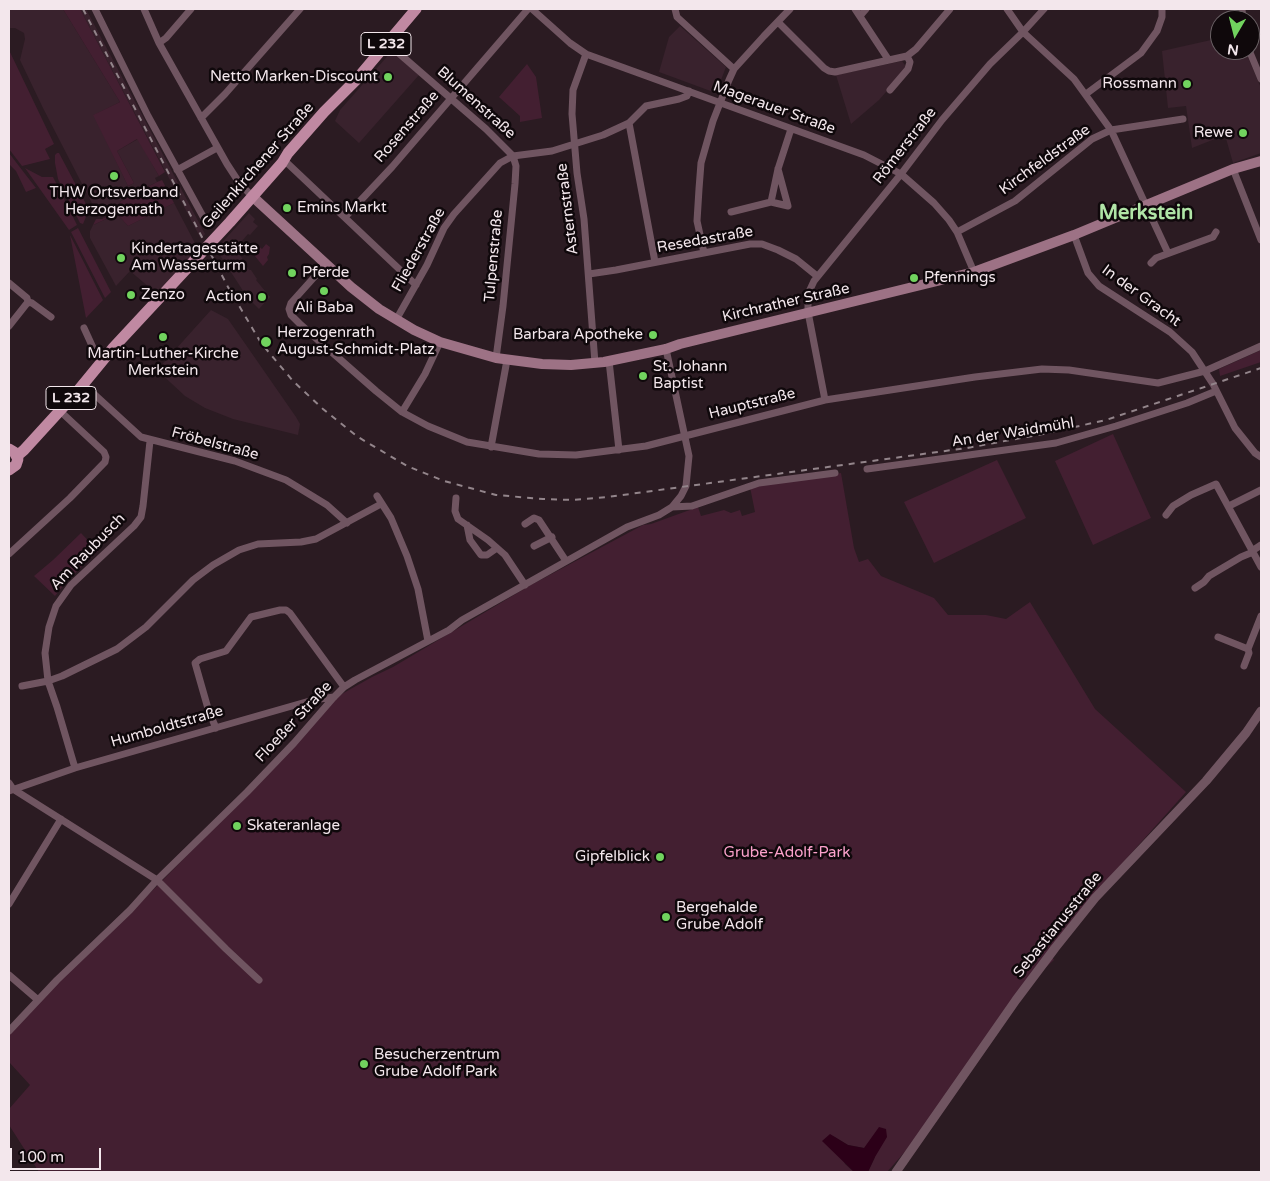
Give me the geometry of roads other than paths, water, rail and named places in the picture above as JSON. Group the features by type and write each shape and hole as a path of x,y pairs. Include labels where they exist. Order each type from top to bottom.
{"main road":[{"name":"Geilenkirchener Straße","path":"13,453 60,411 82,383 252,196 416,9"},
{"name":"Kirchrather Straße","path":"252,196 351,287 396,320 440,342 501,359 542,364 595,363 666,350 680,344 974,272 1074,236 1233,169 1261,161"},
{"name":"L 232","path":"9,470 16,465 13,453"}],"street":[{"path":"95,9 177,170 206,222"},
{"path":"144,9 159,44 217,148 240,184 252,196"},
{"path":"159,44 190,9"},
{"path":"201,118 225,94 300,9"},
{"name":"Magerauer Straße","path":"530,9 586,54 864,155 901,174 934,203 957,232 974,272"},
{"name":"Rosenstraße","path":"345,217 392,167 530,9"},
{"path":"675,9 677,17 734,69"},
{"path":"704,253 697,221 701,163 706,142 734,69 790,9"},
{"path":"855,9 888,59"},
{"path":"860,16 866,9"},
{"path":"778,22 824,68 835,72 907,56 916,49 950,9"},
{"path":"1007,9 1024,32 1067,72 1086,94 1111,130 1168,253"},
{"name":"Römerstraße","path":"825,400 808,312 808,294 816,276 901,174 942,120 990,64 1024,32 1044,9"},
{"path":"1086,94 1141,53 1158,31 1162,9"},
{"name":"Blumenstraße","path":"387,43 451,98 513,156 552,151 603,135 629,123 646,106 679,99 687,96 689,92"},
{"name":"Asternstraße","path":"586,54 573,90 572,114 589,274 595,363"},
{"path":"890,90 908,69 910,62 907,56"},
{"path":"1253,60 1261,79"},
{"name":"Kirchfeldstraße","path":"957,232 1015,200 1092,139 1111,130 1183,119"},
{"path":"629,123 655,262"},
{"path":"771,202 778,169 791,129"},
{"path":"177,170 217,148"},
{"name":"Fliederstraße","path":"396,320 416,285 444,228 454,214 500,163 513,156"},
{"name":"Tulpenstraße","path":"491,447 501,359 500,335 516,166 513,156"},
{"path":"284,160 416,285"},
{"path":"731,212 771,202 788,206 778,169"},
{"path":"1233,169 1261,240"},
{"path":"1151,263 1156,258 1213,237 1216,232"},
{"name":"In der Gracht","path":"1074,236 1088,273 1099,286 1170,332 1192,352 1216,391 1235,428 1255,453 1261,457"},
{"name":"Resedastraße","path":"589,274 740,245 762,244 796,259 816,276"},
{"name":"Hauptstraße","path":"326,264 291,303 289,309 291,315 301,325 402,412 428,426 467,442 539,454 576,455 646,446 825,400 1042,368 1158,383 1205,372 1261,346"},
{"path":"9,283 27,298 28,302 51,317"},
{"path":"9,326 28,302"},
{"path":"84,328 100,363"},
{"path":"402,412 425,374 440,342"},
{"path":"666,350 689,456 688,479 681,496 672,507"},
{"path":"608,362 619,450"},
{"name":"Fröbelstraße","path":"82,383 141,437 150,441 235,460 286,480 327,505 347,524"},
{"name":"An der Waidmühl","path":"868,469 1056,443 1187,403 1216,391"},
{"path":"9,554 64,504 105,462 104,452 60,411"},
{"name":"Am Raubusch","path":"75,768 60,714 48,681 45,653 49,627 56,606 71,585 134,526 141,517 150,441"},
{"path":"672,507 692,506 759,483 835,473"},
{"path":"1166,515 1173,506 1190,495 1216,484 1261,567"},
{"path":"1229,506 1261,490"},
{"path":"377,496 398,533 414,575 428,641"},
{"path":"456,498 456,515 458,519 478,532 497,548 511,562 525,584"},
{"path":"22,686 62,676 117,649 146,627 193,580 238,550 258,544 301,542 316,539 382,504"},
{"name":"Floeßer Straße","path":"9,1031 134,906 157,880 229,811 344,687 627,527 666,512 672,507"},
{"path":"525,524 537,517 552,537 566,562"},
{"path":"467,525 470,540 481,555 487,555 497,548"},
{"path":"534,546 552,537"},
{"path":"1195,588 1209,576 1241,556 1253,552 1261,545"},
{"path":"216,728 195,663 200,659 226,651 251,616 280,610 286,610 290,613 344,687"},
{"path":"1244,666 1250,653 1248,649 1261,616"},
{"path":"1218,637 1248,649"},
{"name":"Humboldtstraße","path":"10,788 313,700 334,697"},
{"name":"Sebastianusstraße","path":"896,1172 1016,1000 1067,933 1095,898 1206,780 1246,733 1261,711"},
{"path":"10,788 157,880 259,980"},
{"path":"9,904 61,819"},
{"path":"9,975 38,1000"}],"railway":[{"path":"83,9 228,287 261,343 293,381 323,409 358,437 407,466 444,481 496,495 573,500 608,497 967,448 1106,420 1261,368"}],"place":[{"name":"Netto Marken-Discount","path":"388,77"},
{"name":"Rossmann","path":"1187,84"},
{"name":"Rewe","path":"1243,133"},
{"name":"THW Ortsverband Herzogenrath","path":"114,176"},
{"name":"Emins Markt","path":"287,208"},
{"name":"Kindertagesstätte Am Wasserturm","path":"121,258"},
{"name":"Pferde","path":"292,273"},
{"name":"Pfennings","path":"914,278"},
{"name":"Ali Baba","path":"324,291"},
{"name":"Zenzo","path":"131,295"},
{"name":"Action","path":"262,297"},
{"name":"Barbara Apotheke","path":"653,335"},
{"name":"Martin-Luther-Kirche Merkstein","path":"163,337"},
{"name":"Herzogenrath August-Schmidt-Platz","path":"266,342"},
{"name":"St. Johann Baptist","path":"643,376"},
{"name":"Skateranlage","path":"237,826"},
{"name":"Gipfelblick","path":"660,857"},
{"name":"Bergehalde Grube Adolf","path":"666,917"},
{"name":"Besucherzentrum Grube Adolf Park","path":"364,1064"}],"district":[{"name":"Merkstein","path":"1146,214"}],"park label":[{"name":"Grube-Adolf-Park","path":"787,853"}]}
